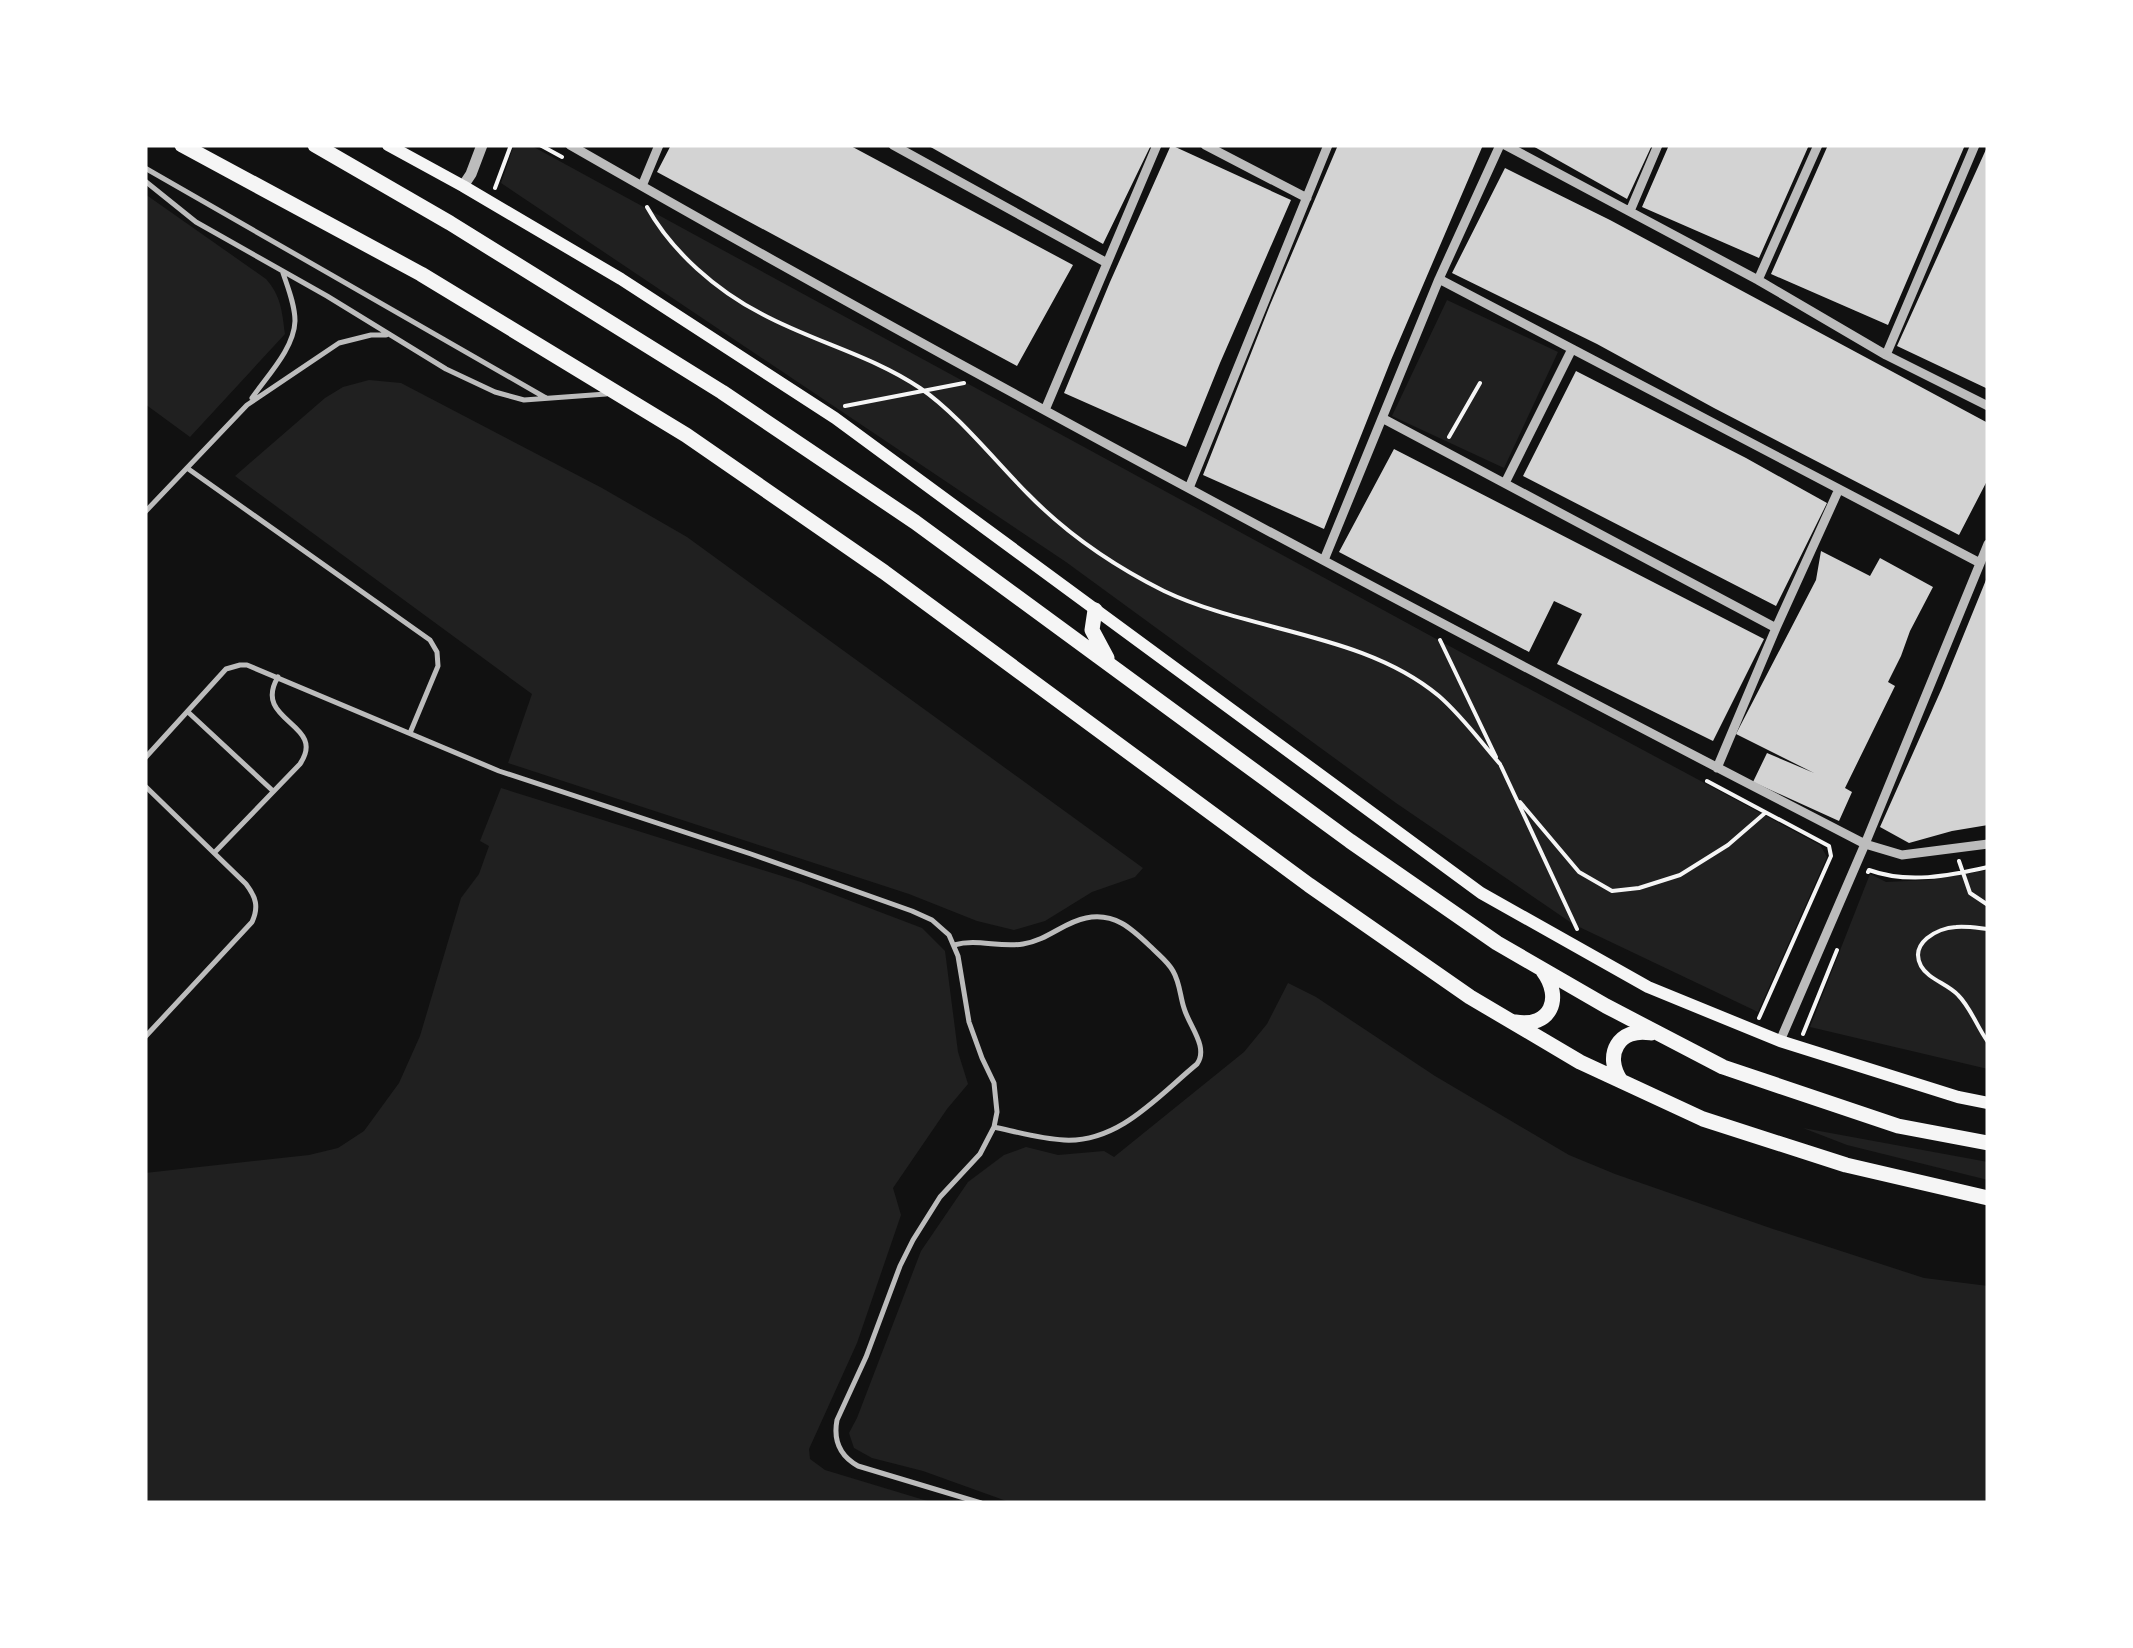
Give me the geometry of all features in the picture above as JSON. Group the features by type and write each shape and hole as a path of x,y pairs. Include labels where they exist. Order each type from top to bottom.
{"highway":[{"path":"182,145 421,274 686,435 884,572 1309,885 1470,997 1580,1062 1703,1118 1846,1165 1988,1198"},
{"path":"315,145 450,223 722,392 915,522 1350,841 1497,943 1722,1067 1898,1126 1988,1143"},
{"path":"1095,610 1092,630 1111,666"},
{"path":"1507,1019 1527,1024 1550,1009 1554,991 1540,968"},
{"path":"1624,1082 1613,1061 1619,1043 1635,1032 1669,1038"}],"main road":[{"path":"388,145 621,279 836,418 1481,893 1648,987 1780,1042 1988,1103"}],"street":[{"path":"463,186 482,145"},
{"path":"570,145 1045,410 1864,844 1902,855 1988,844"},
{"path":"642,186 659,145"},
{"path":"893,145 1107,264"},
{"path":"1045,410 1158,145"},
{"path":"1205,145 1307,198"},
{"path":"1190,488 1328,145"},
{"path":"1324,560 1439,279 1502,145 1758,280 1886,355 1988,406"},
{"path":"1630,211 1658,145"},
{"path":"1758,280 1818,145"},
{"path":"1886,355 1975,145"},
{"path":"1439,279 1980,562"},
{"path":"1504,484 1572,349"},
{"path":"1382,418 1776,628"},
{"path":"1717,768 1840,489"},
{"path":"1780,1042 1988,544"}],"lane":[{"path":"145,168 547,399"},
{"path":"145,181 196,222 446,369 495,392 524,400 616,393"},
{"path":"145,512 247,405 287,348 295,322 282,271"},
{"path":"247,405 339,343 390,335"},
{"path":"187,468 430,640 437,652 438,666 410,734"},
{"path":"145,758 221,674 233,666 247,665 499,771 752,854 932,920 954,945 969,1022 994,1083 997,1112 980,1154 940,1197 912,1240 835,1430 839,1450 850,1462 981,1503"},
{"path":"214,853 304,759 307,746 302,733 272,702 278,677"},
{"path":"187,711 273,792"},
{"path":"145,786 252,891 256,914 145,1036"},
{"path":"954,945 1027,943 1086,918 1121,922 1173,970 1185,1014 1202,1050 1197,1064 1130,1120 1104,1134 1061,1140 994,1127"}],"path":[{"path":"495,189 511,145"},
{"path":"540,145 574,164"},
{"path":"653,203 643,198 654,220 675,246 728,292 760,314 883,366 925,391 1033,499 1093,550 1165,592 1342,647 1398,669 1438,695 1500,764"},
{"path":"846,406 978,380"},
{"path":"1442,450 1480,383"},
{"path":"1452,640 1435,630 1578,934"},
{"path":"1696,774 1829,846 1830,856 1760,1018"},
{"path":"1514,795 1579,872 1612,891 1638,888 1680,875 1728,845 1765,813"},
{"path":"1957,849 1970,892 1988,905"},
{"path":"1869,870 1888,877 1913,878 1988,867"},
{"path":"1988,929 1954,927 1936,932 1922,943 1918,955 1922,970 1956,992 1968,1006 1988,1042"},
{"path":"1803,1034 1840,943"}],"shaded area":[{"path":"514,145 530,145 1820,845 1827,857 1758,1012 1573,924 1396,803 1066,562 501,183"},
{"path":"145,194 266,279 282,311 285,334 190,437 145,404"},
{"path":"1447,300 1558,352 1504,468 1392,416"},
{"path":"369,380 401,383 687,537 1143,868 1135,877 1092,892 1045,921 1014,930 977,921 909,894 508,763 532,694 235,476 325,398 343,387"},
{"path":"501,788 801,882 922,928 945,951 958,1052 968,1084 893,1188 901,1215 857,1343 809,1449 810,1459 825,1470 934,1503 145,1503 145,1173 309,1155 338,1148 364,1131 399,1083 420,1036 461,898 479,874 489,846 480,841"},
{"path":"1988,870 1988,1069 1810,1027 1870,874 1886,882 1929,880"},
{"path":"1288,983 1569,1155 1773,1229 1924,1278 1988,1286 1988,1503 1012,1503 923,1471 872,1458 854,1448 849,1433 921,1251 968,1182 1004,1155 1026,1147 1058,1155 1104,1151 1114,1157 1244,1052 1267,1024"},
{"path":"1803,1128 1988,1162 1988,1180 1847,1145"}],"building":[{"path":"671,145 849,145 1073,265 1017,366 657,172"},
{"path":"927,145 1151,145 1103,244"},
{"path":"1171,145 1291,200 1186,447 1064,393"},
{"path":"1338,145 1483,145 1324,529 1203,475"},
{"path":"1531,145 1652,145 1627,199"},
{"path":"1669,145 1809,145 1759,258 1642,207"},
{"path":"1828,145 1965,145 1888,325 1771,274"},
{"path":"1988,145 1988,389 1897,346"},
{"path":"1505,168 1610,220 1988,423 1988,479 1959,535 1597,344 1452,273"},
{"path":"1576,371 1827,503 1776,606 1523,476"},
{"path":"1394,449 1764,639 1713,741 1557,664 1582,614 1554,601 1529,652 1339,552"},
{"path":"1821,551 1870,576 1880,558 1933,587 1888,682 1895,686 1845,788 1852,792 1839,821 1753,782 1767,753 1814,773 1736,734 1816,580"},
{"path":"1988,575 1988,825 1909,843 1880,827"}]}
